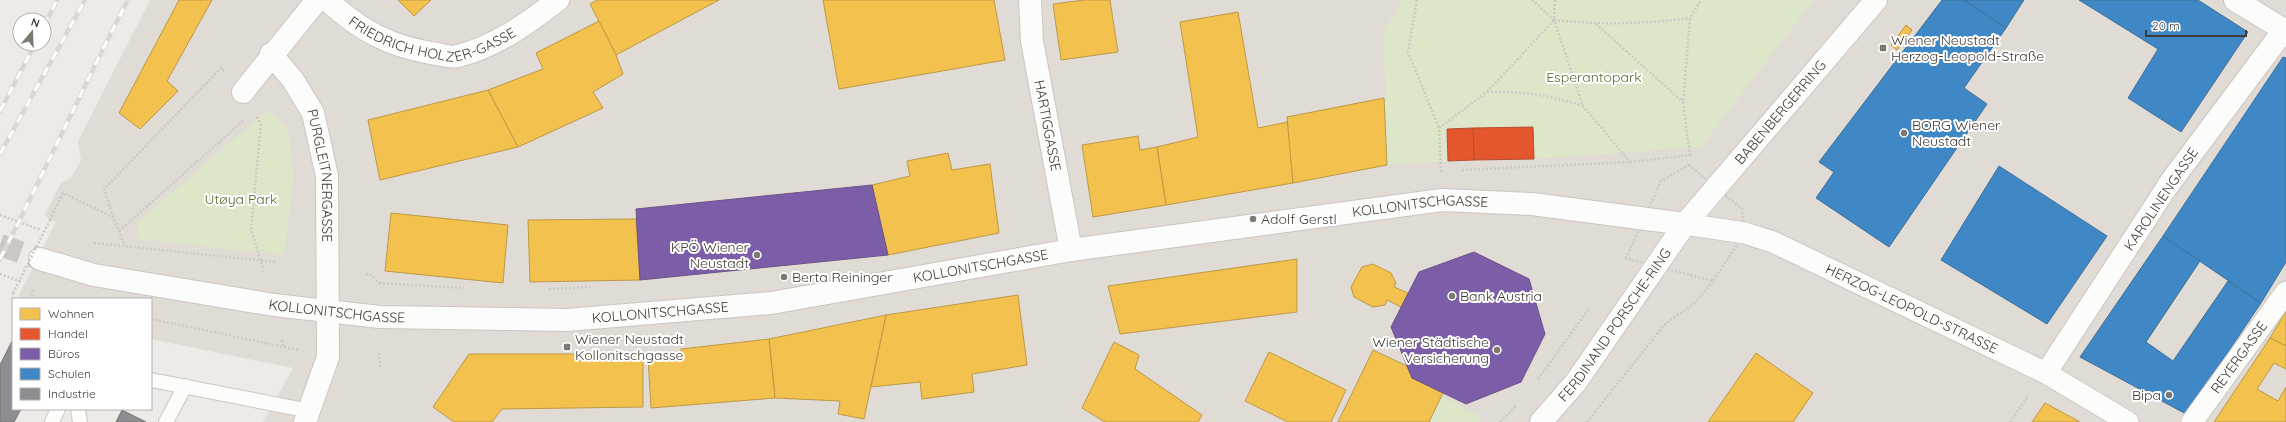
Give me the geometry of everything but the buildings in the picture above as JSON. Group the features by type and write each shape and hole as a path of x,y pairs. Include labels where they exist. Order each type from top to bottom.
{"street":[{"path":"243,92 271,54 317,0"},
{"name":"FRIEDRICH HOLZER-GASSE","path":"326,0 348,19 375,36 421,52 456,57 499,41 558,0"},
{"name":"HARTIGGASSE","path":"1030,0 1032,40 1070,250"},
{"name":"BABENBERGERRING","path":"1685,224 1876,0"},
{"path":"2235,0 2285,30"},
{"name":"KAROLINENGASSE","path":"2046,373 2169,184 2285,30"},
{"name":"PURGLEITNERGASSE","path":"271,54 293,80 313,113 327,176 328,357 307,417"},
{"name":"KOLLONITSCHGASSE","path":"40,259 94,275 274,306 328,310 380,317 567,320 771,303 1070,250 1442,200 1532,204 1685,224"},
{"name":"HERZOG-LEOPOLD-STRASSE","path":"1685,224 1745,233 1773,242 2046,373 2128,422"},
{"name":"FERDINAND PORSCHE-RING","path":"1541,422 1576,382 1685,224"},
{"name":"REYERGASSE","path":"2192,422 2286,292"}],"lane":[{"path":"152,380 185,386 307,417"},
{"path":"166,422 185,386"},
{"path":"52,422 58,410"},
{"path":"78,410 80,422"}],"path":[{"path":"1417,0 1408,52 1439,128 1442,200"},
{"path":"1532,0 1554,20 1596,24 1646,24 1690,18"},
{"path":"1555,0 1554,20 1583,106 1630,162"},
{"path":"1456,170 1630,162 1690,155 1684,103 1690,18 1701,0"},
{"path":"1439,128 1487,92 1554,20"},
{"path":"1596,24 1684,103"},
{"path":"264,271 260,259 251,230 262,124 243,92 221,68 104,190 125,246 260,259 277,262"},
{"path":"1487,92 1516,91 1549,95 1583,106"},
{"path":"119,231 254,111"},
{"path":"1650,206 1661,181 1689,165 1701,174"},
{"path":"1433,172 1449,171"},
{"path":"14,298 13,293 63,193 113,217"},
{"path":"1621,264 1626,258"},
{"path":"1587,422 1665,324 1695,303 1713,281 1728,259"},
{"path":"1677,271 1713,281"},
{"path":"366,274 373,276 378,283 379,288"},
{"path":"378,283 470,288"},
{"path":"30,298 34,287"},
{"path":"546,289 592,287"},
{"path":"1536,381 1595,301"},
{"path":"152,319 284,347 282,340"},
{"path":"380,353 380,368"},
{"path":"1500,422 1518,404"}],"shaded area":[{"path":"150,0 2286,0 2286,422 263,422 293,368 152,339 152,298 19,298 19,295 56,222 44,216 61,183 71,178 81,160 78,141"}],"green space":[{"name":"Esperantopark","path":"1403,0 1814,0 1701,147 1534,159 1533,127 1448,129 1448,161 1387,165 1384,30"},
{"name":"Utøya Park","path":"267,110 288,127 294,179 284,255 137,239 138,222"},
{"path":"1441,396 1477,415 1481,420 1479,422 1429,422"}],"tunnel":[{"path":"0,245 40,259"}],"railway":[{"path":"51,12 57,0"},
{"path":"0,154 85,0"},
{"path":"0,259 128,0"},
{"path":"0,111 31,52"}],"place":[{"name":"Wiener Neustadt Herzog-Leopold-Straße","path":"1883,48"},
{"name":"BORG Wiener Neustadt","path":"1904,133"},
{"name":"Adolf Gerstl","path":"1253,219"},
{"name":"KPÖ Wiener Neustadt","path":"757,255"},
{"name":"Berta Reininger","path":"784,277"},
{"name":"Bank Austria","path":"1452,296"},
{"name":"Wiener Neustadt Kollonitschgasse","path":"567,347"},
{"name":"Wiener Städtische Versicherung","path":"1497,350"},
{"name":"Bipa","path":"2169,395"}]}
